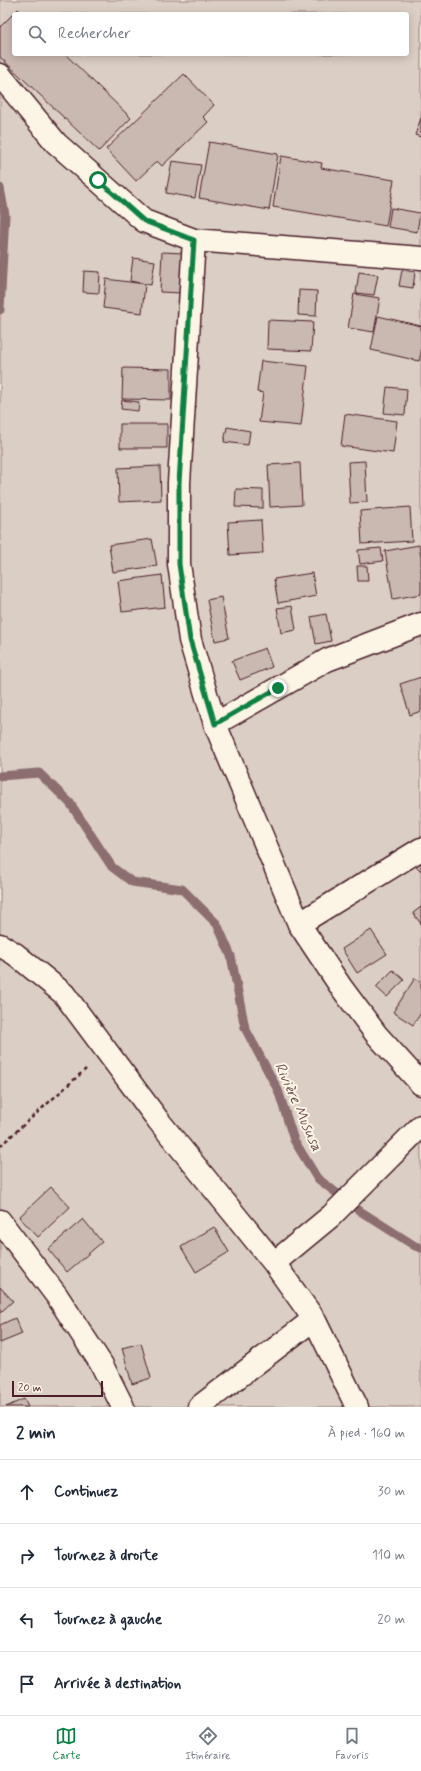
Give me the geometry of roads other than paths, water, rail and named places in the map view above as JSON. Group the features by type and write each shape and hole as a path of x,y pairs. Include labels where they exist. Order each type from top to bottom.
{"street":[{"path":"0,74 56,144 144,221 194,240 421,258"},
{"path":"194,240 179,483 179,564 190,640 215,724 299,924 341,988 376,1034 421,1084"},
{"path":"215,724 327,660 421,624"},
{"path":"299,924 421,849"},
{"path":"0,945 16,954 64,994 158,1120 274,1263 314,1319 357,1407"},
{"path":"274,1263 331,1216 360,1185 421,1126"},
{"path":"0,1221 57,1296 102,1365 123,1407"},
{"path":"199,1407 314,1319"}],"waterway":[{"name":"Rivière Mususa","path":"0,188 5,215 0,310"},
{"name":"Rivière Mususa","path":"0,776 39,773 70,803 112,867 132,882 182,889 217,924 231,956 245,1028 278,1090 294,1140 317,1178 360,1211 415,1246 421,1248"}]}
